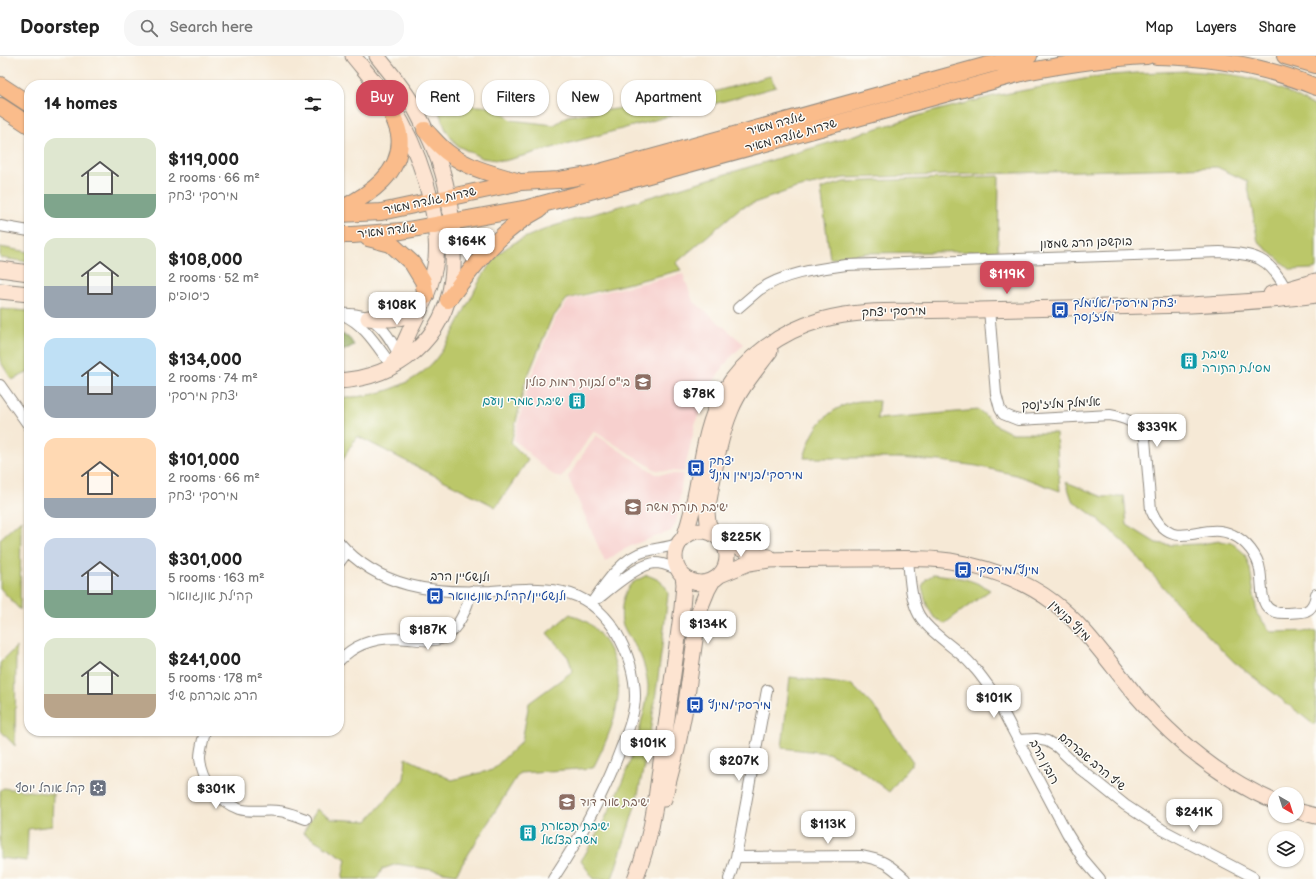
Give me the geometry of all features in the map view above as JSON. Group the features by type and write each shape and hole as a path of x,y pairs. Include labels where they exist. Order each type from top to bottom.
{"main road":[{"name":"גולדה מאיר","path":"520,182 574,178 604,172 988,65 1029,56"},
{"name":"שדרות גולדה מאיר","path":"435,224 528,208 1025,72 1080,62 1122,57 1148,56"},
{"path":"1156,56 1193,57 1246,65 1270,70 1316,87"},
{"path":"1285,56 1316,65"},
{"path":"0,85 24,101"},
{"path":"0,106 24,122"},
{"path":"344,207 371,192 384,180 392,169 397,159 399,148 399,133 393,116"},
{"path":"425,130 447,152 464,163 498,176 520,182"},
{"name":"שדרות גולדה מאיר","path":"344,214 381,212 520,182"},
{"path":"448,300 474,265 497,240 517,224 557,200"},
{"name":"גולדה מאיר","path":"346,235 382,233 435,224"},
{"path":"346,235 373,239 391,244 412,264 419,273 423,282 423,303"}],"street":[{"path":"353,56 372,80"},
{"path":"344,381 366,377 417,350 427,339 437,324 448,300 452,279 452,221 448,197 435,152 407,95 377,56"},
{"path":"398,116 418,159 431,201 435,224 436,259 432,278 423,303 398,360"},
{"path":"0,226 24,230"},
{"name":"בוקשפן הרב שמעון","path":"738,308 760,290 779,280 799,273 846,265 1220,252 1242,253 1262,260 1276,272 1286,289"},
{"path":"0,269 24,272"},
{"path":"1243,302 1316,281"},
{"path":"0,291 24,293"},
{"path":"1243,302 1289,299 1316,295"},
{"name":"מירסקי יצחק","path":"682,540 690,523 702,456 709,429 714,413 724,392 749,360 765,347 782,336 809,324 847,314 881,311 1146,306 1243,302"},
{"path":"368,318 381,320 397,319 409,316 423,303"},
{"name":"אלימלך מליז'נסק","path":"989,309 996,394 1003,414 1018,420 1110,415 1122,417 1131,422 1141,431 1145,440 1152,510 1156,520 1163,529 1181,535 1214,531 1224,532 1243,541 1257,558 1260,569 1263,600 1266,607 1272,611 1280,613 1305,612 1312,607 1316,594"},
{"path":"344,314 356,314 374,321 383,329 398,360"},
{"path":"344,316 360,326 398,360"},
{"path":"635,879 670,780 686,703 699,611 708,589 725,569 727,561 728,553 725,546 708,523 707,512 717,459 731,410 742,388 782,336"},
{"path":"0,385 24,419"},
{"path":"592,604 603,586 629,559 646,551 666,548 682,540 691,533 698,531 706,531 743,550 758,555 786,560"},
{"path":"646,847 656,806 684,593 681,573 676,564 675,557 676,550 682,540"},
{"name":"ולנשטיין הרב","path":"344,548 359,562 373,571 408,585 439,591 541,589 563,592 592,604 609,621 624,648 630,668 635,696 633,710 615,766 584,828 552,879"},
{"path":"344,556 347,552"},
{"path":"592,604 608,590 644,566 655,563 668,565 697,583 705,583 749,563 769,560 786,560"},
{"name":"מינץ בנימין","path":"786,560 949,561 982,569 1018,582 1053,602 1082,629 1136,695 1175,736 1233,781 1268,799"},
{"name":"רובין הרב","path":"908,560 913,599 918,612 941,639 958,652 981,675 992,691 1068,833 1083,859 1100,879"},
{"path":"344,658 354,649 367,642 383,638 438,640 445,637 454,628 463,614 471,591"},
{"path":"729,879 736,857 767,690"},
{"path":"204,736 200,759 205,776 213,791 224,802 240,809 257,812 279,811 306,819"},
{"name":"שיף הרב אברהם","path":"1018,740 1036,739 1047,741 1057,747 1079,768 1125,805 1163,830 1253,877"},
{"path":"1304,813 1316,816"},
{"path":"736,857 861,856 876,859 887,864 905,879"}],"shaded area":[{"path":"683,274 693,301 744,344 729,359 713,382 696,421 684,472 656,470 594,431 561,478 552,474 514,440 528,384 554,320 569,300"},
{"path":"596,435 656,474 683,474 676,523 671,531 635,544 619,552 605,562 568,477"}],"green space":[{"path":"1187,71 1242,76 1275,86 1316,107 1316,268 1291,270 1258,242 1247,181 1217,167 844,178 796,188 740,208 676,263 681,270 567,299 551,320 525,383 511,443 528,460 496,507 357,436 344,458 344,397 365,396 392,389 416,377 426,369 435,360 456,328 490,265 502,251 521,240 554,226 931,112 994,96 1100,76"},
{"path":"770,76 776,87 716,103 717,91"},
{"path":"474,106 482,106 482,116 507,116 511,120 554,125 568,116 613,116 613,109 621,108 621,116 669,116 504,161 482,158 456,145 446,130 441,116 474,116"},
{"path":"999,176 998,251 866,253 830,259 821,189 844,182"},
{"path":"0,247 24,251 24,261 0,258"},
{"path":"0,309 24,311 24,374 12,380 0,361"},
{"path":"344,335 348,336 354,345 345,350"},
{"path":"879,401 877,419 979,410 997,426 1011,433 1056,433 1060,491 1016,475 977,466 941,461 897,458 804,458 815,431 825,417 841,407 854,402"},
{"path":"1066,482 1103,497 1124,496 1127,525 1156,543 1172,545 1199,544 1220,541 1232,543 1245,554 1250,569 1257,614 1271,632 1316,631 1316,724 1313,724 1233,661 1184,611 1126,544 1098,519 1072,500"},
{"path":"21,520 20,610 0,588 0,539"},
{"path":"934,574 970,580 990,590 944,624 933,616 927,605 922,587 926,579"},
{"path":"647,575 663,584 668,594 650,734 636,804 613,876 611,879 594,879 581,861 618,793 632,757 647,699 648,686 644,665 640,654 623,626 621,612 624,597 628,588 631,584"},
{"path":"570,614 587,622 601,636 614,661 618,676 618,692 613,723 593,768 519,773 456,874 397,864 382,869 377,879 342,879 346,859 303,833 317,809 331,819 367,821 404,779 406,758 452,780 492,770 522,741 529,703 573,671 568,657 547,633"},
{"path":"16,647 15,746 0,730 0,663"},
{"path":"790,677 852,685 878,711 913,762 889,792 857,767 828,753 782,748"},
{"path":"3,788 53,794 52,826 28,829 27,861 0,858 0,791"}],"place":[{"name":"יצחק מירסקי/אלימלך מליז׳נסק","path":"1060,310"},
{"name":"ישיבת מסילת התורה","path":"1189,361"},
{"name":"בי\"ס לבנות רמות פולין","path":"643,382"},
{"name":"ישיבת אמרי נועם","path":"577,401"},
{"name":"יצחק מירסקי/בנימין מינץ","path":"696,468"},
{"name":"ישיבת תורת משה","path":"633,507"},
{"name":"מינץ/מירסקי","path":"963,570"},
{"name":"ולנשטיין/קהילת אונגוואר","path":"435,596"},
{"name":"מירסקי/מינץ","path":"695,705"},
{"name":"קהל אוהל יוסף","path":"98,788"},
{"name":"ישיבת אור דוד","path":"567,802"},
{"name":"ישיבת תפארת משה בצלאל","path":"528,833"}]}
